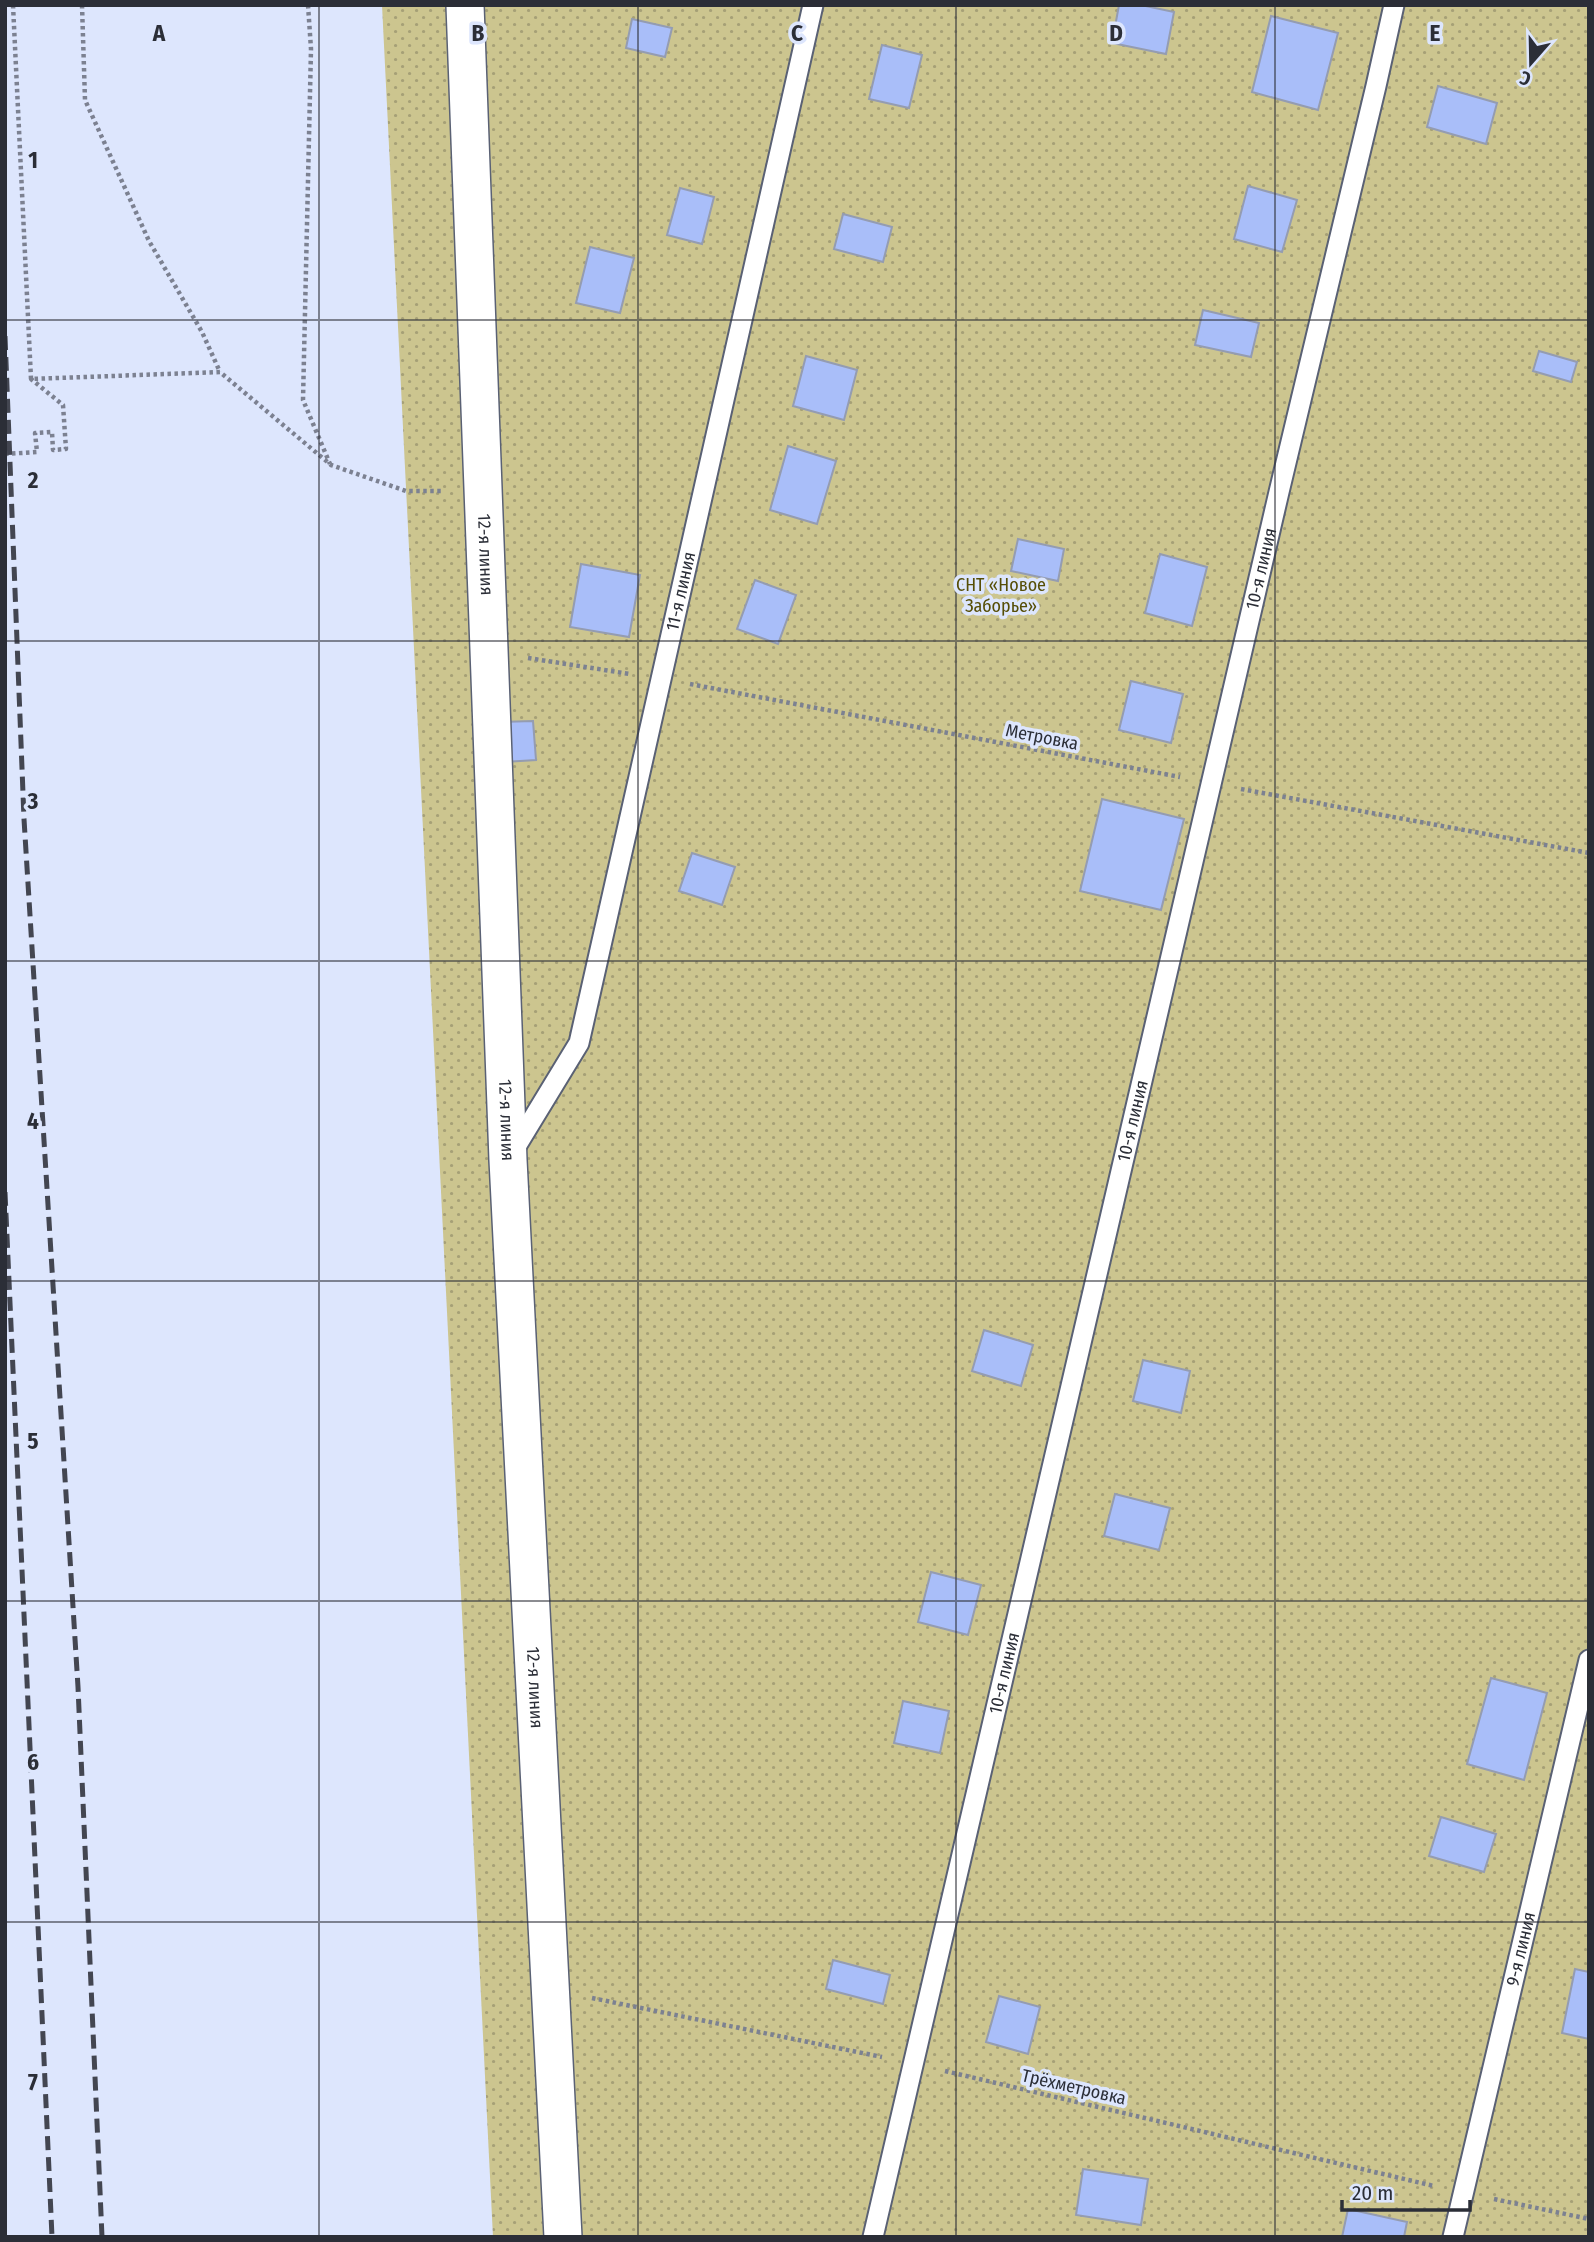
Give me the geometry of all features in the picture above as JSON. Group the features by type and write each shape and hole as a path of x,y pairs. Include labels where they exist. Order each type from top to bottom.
{"street":[{"name":"12-я линия","path":"465,5 508,1160 563,2237"}],"lane":[{"name":"11-я линия","path":"508,1160 579,1043 813,5"},
{"name":"10-я линия","path":"873,2237 1394,5"},
{"name":"9-я линия","path":"1453,2237 1589,1660"}],"path":[{"path":"5,454 37,452 35,433 52,432 52,450 66,449 63,405 31,379 13,5"},
{"path":"82,5 85,100 149,241 202,332 220,372 331,465 406,491 483,490"},
{"path":"308,5 311,50 303,400 331,465"},
{"path":"31,379 220,372"},
{"name":"Метровка","path":"489,652 661,679 1589,853"},
{"name":"Трёхметровка","path":"550,1989 915,2064 1463,2193 1589,2219"}],"green space":[{"name":"СНТ «Новое Заборье»","path":"382,5 1589,5 1589,2237 493,2237"}],"building":[{"path":"1119,5 1141,5 1174,12 1166,54 1112,43"},
{"path":"1271,16 1338,33 1318,110 1252,92"},
{"path":"632,19 672,28 665,57 626,48"},
{"path":"882,45 922,55 909,108 869,99"},
{"path":"1438,86 1497,103 1486,144 1427,127"},
{"path":"1248,186 1297,200 1282,252 1234,239"},
{"path":"680,188 714,197 702,244 667,235"},
{"path":"843,214 892,227 883,262 834,249"},
{"path":"590,247 634,258 620,313 576,303"},
{"path":"1203,310 1259,323 1251,357 1195,345"},
{"path":"1539,351 1577,362 1571,382 1533,371"},
{"path":"806,356 857,370 844,420 793,406"},
{"path":"788,446 836,461 817,524 770,510"},
{"path":"1018,539 1064,549 1058,581 1011,571"},
{"path":"1160,554 1207,567 1192,626 1145,613"},
{"path":"581,564 640,575 629,637 570,627"},
{"path":"755,580 796,595 778,644 737,629"},
{"path":"1131,681 1183,694 1171,743 1119,730"},
{"path":"533,721 536,760 506,762 504,722"},
{"path":"1102,799 1184,819 1161,910 1080,891"},
{"path":"692,853 735,867 722,905 679,891"},
{"path":"984,1330 1033,1345 1021,1386 972,1371"},
{"path":"1143,1360 1190,1371 1181,1413 1133,1401"},
{"path":"1115,1494 1170,1508 1159,1550 1104,1536"},
{"path":"931,1572 981,1585 968,1635 918,1622"},
{"path":"1491,1678 1547,1693 1524,1780 1467,1764"},
{"path":"903,1701 949,1711 940,1753 894,1743"},
{"path":"1441,1817 1496,1834 1484,1872 1429,1856"},
{"path":"833,1960 890,1975 883,2004 826,1989"},
{"path":"1575,1969 1589,1972 1589,2039 1562,2033"},
{"path":"999,1996 1040,2007 1028,2054 986,2042"},
{"path":"1083,2169 1148,2179 1141,2225 1076,2215"},
{"path":"1348,2209 1407,2222 1404,2237 1342,2237"}],"railway":[{"path":"5,336 24,819 78,1687 102,2237"},
{"path":"5,1192 52,2237"}]}
